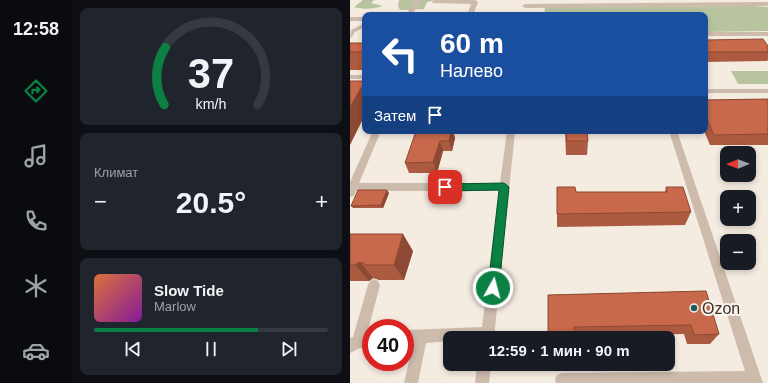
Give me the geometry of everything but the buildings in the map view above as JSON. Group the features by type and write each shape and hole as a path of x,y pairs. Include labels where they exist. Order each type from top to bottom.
{"street":[{"path":"411,12 418,0"},
{"path":"435,2 475,2 471,12"},
{"path":"526,3 752,2 768,4"},
{"path":"350,19 362,19"},
{"path":"350,36 353,31 362,26"},
{"path":"708,34 768,34"},
{"path":"350,78 362,77"},
{"path":"708,91 768,91"},
{"path":"376,134 351,190 504,187"},
{"path":"489,331 511,134"},
{"path":"562,380 607,382 756,381 674,134"},
{"path":"360,342 374,285"},
{"path":"414,336 443,336"},
{"path":"411,383 421,336"},
{"path":"482,383 483,371"}],"green space":[{"path":"363,0 374,0 371,3 383,6 369,9 354,7"},
{"path":"399,0 436,0 427,2 424,9 400,10 398,6"},
{"path":"545,7 768,7 768,31 708,32 708,12 544,12"},
{"path":"731,71 768,71 768,84 738,84"}],"place":[{"name":"Ozon","path":"694,308"}],"route":[{"path":"445,187 504,187 493,288"}]}
